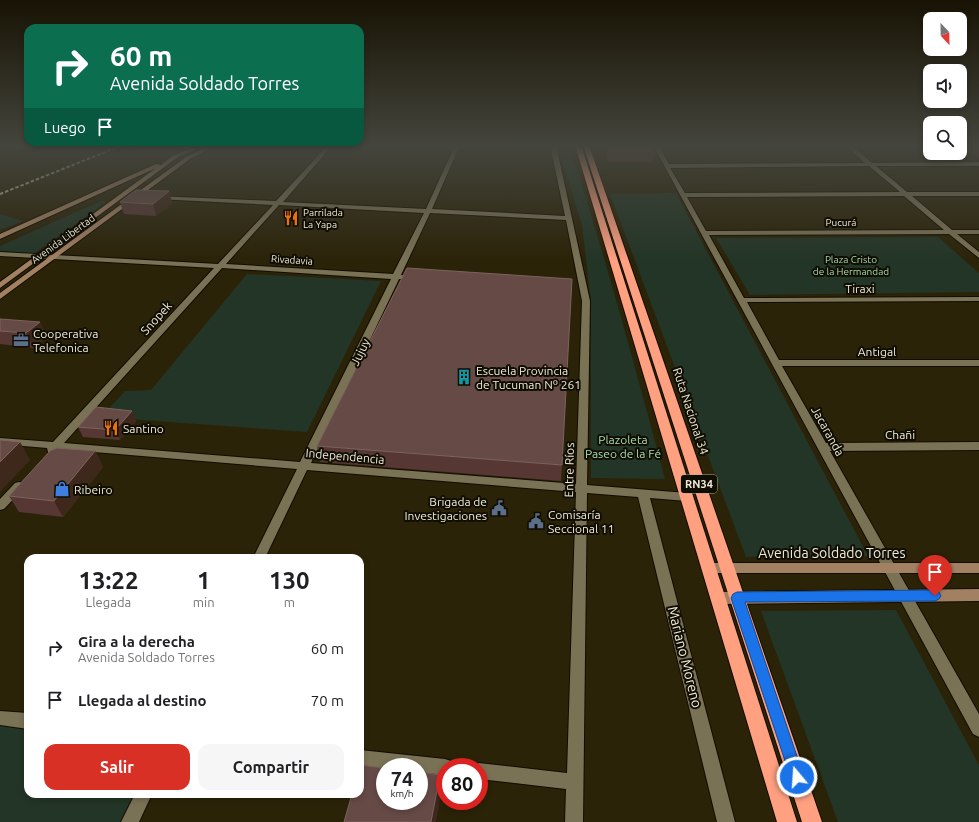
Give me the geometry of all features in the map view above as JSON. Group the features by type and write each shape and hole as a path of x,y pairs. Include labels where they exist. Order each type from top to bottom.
{"highway":[{"name":"RN34","path":"590,183 788,822"},
{"name":"Ruta Nacional 34","path":"598,183 812,822"}],"main road":[{"path":"0,237 116,183"},
{"name":"Avenida Libertad","path":"0,286 140,183"},
{"name":"Avenida Libertad","path":"0,297 154,183"},
{"path":"93,194 123,196"},
{"name":"Avenida Soldado Torres","path":"709,568 979,568"},
{"path":"718,598 979,595"}],"street":[{"name":"Snopek","path":"46,456 296,183"},
{"name":"Jujuy","path":"261,554 397,277 441,183"},
{"name":"Entre Ríos","path":"560,183 579,288 586,301 574,822"},
{"name":"Jacaranda","path":"675,183 979,729"},
{"path":"892,183 979,256"},
{"path":"682,196 979,194"},
{"path":"123,196 145,196"},
{"path":"153,197 567,218"},
{"name":"Pucurá","path":"703,233 979,232"},
{"name":"Rivadavia","path":"0,254 57,256 420,278"},
{"name":"Tiraxi","path":"740,300 979,299"},
{"name":"Antigal","path":"775,363 979,363"},
{"name":"Independencia","path":"0,441 643,493 687,498"},
{"name":"Chañi","path":"822,447 979,446"},
{"path":"0,506 25,479"},
{"name":"Mariano Moreno","path":"643,493 726,822"},
{"path":"0,718 24,721"},
{"path":"364,758 436,766"},
{"path":"488,772 575,782"},
{"path":"130,822 142,798"}],"green space":[{"name":"Plazoleta Paseo de la Fé","path":"569,183 581,183 631,353 665,479 591,478 591,302 582,225"},
{"path":"676,193 868,556 746,557 610,194"},
{"path":"101,201 106,202 32,255 0,251 0,246"},
{"path":"0,214 23,221 0,230"},
{"name":"Plaza Cristo de la Hermandad","path":"938,237 979,273 979,292 750,295 716,238"},
{"path":"247,274 381,281 307,432 101,417 125,391 151,390"},
{"path":"896,610 979,765 979,822 838,822 761,611"},
{"path":"0,718 24,721 24,798 142,798 130,822 0,822"}],"building":[{"path":"136,190 169,191 153,204 120,202"},
{"name":"Escuela Provincia de Tucuman Nº 261","path":"407,268 572,279 562,465 317,446"},
{"path":"0,319 40,322 26,333 0,331"},
{"path":"96,407 132,411 115,430 78,427"},
{"path":"0,440 20,442 0,462"},
{"path":"57,448 95,451 54,501 9,496 50,451"},
{"path":"364,765 376,767 376,810 428,810 428,773 436,774 436,796 431,822 344,822 351,798 364,798"}],"railway":[{"path":"0,194 27,183"}],"place":[{"name":"Parrilada La Yapa","path":"291,218"},
{"name":"Cooperativa Telefonica","path":"21,340"},
{"name":"Escuela Provincia de Tucuman Nº 261","path":"464,377"},
{"name":"Santino","path":"111,428"},
{"name":"Ribeiro","path":"62,489"},
{"name":"Brigada de Investigaciones","path":"499,508"},
{"name":"Comisaría Seccional 11","path":"536,521"}],"route":[{"path":"797,777 737,598 935,596"}]}
